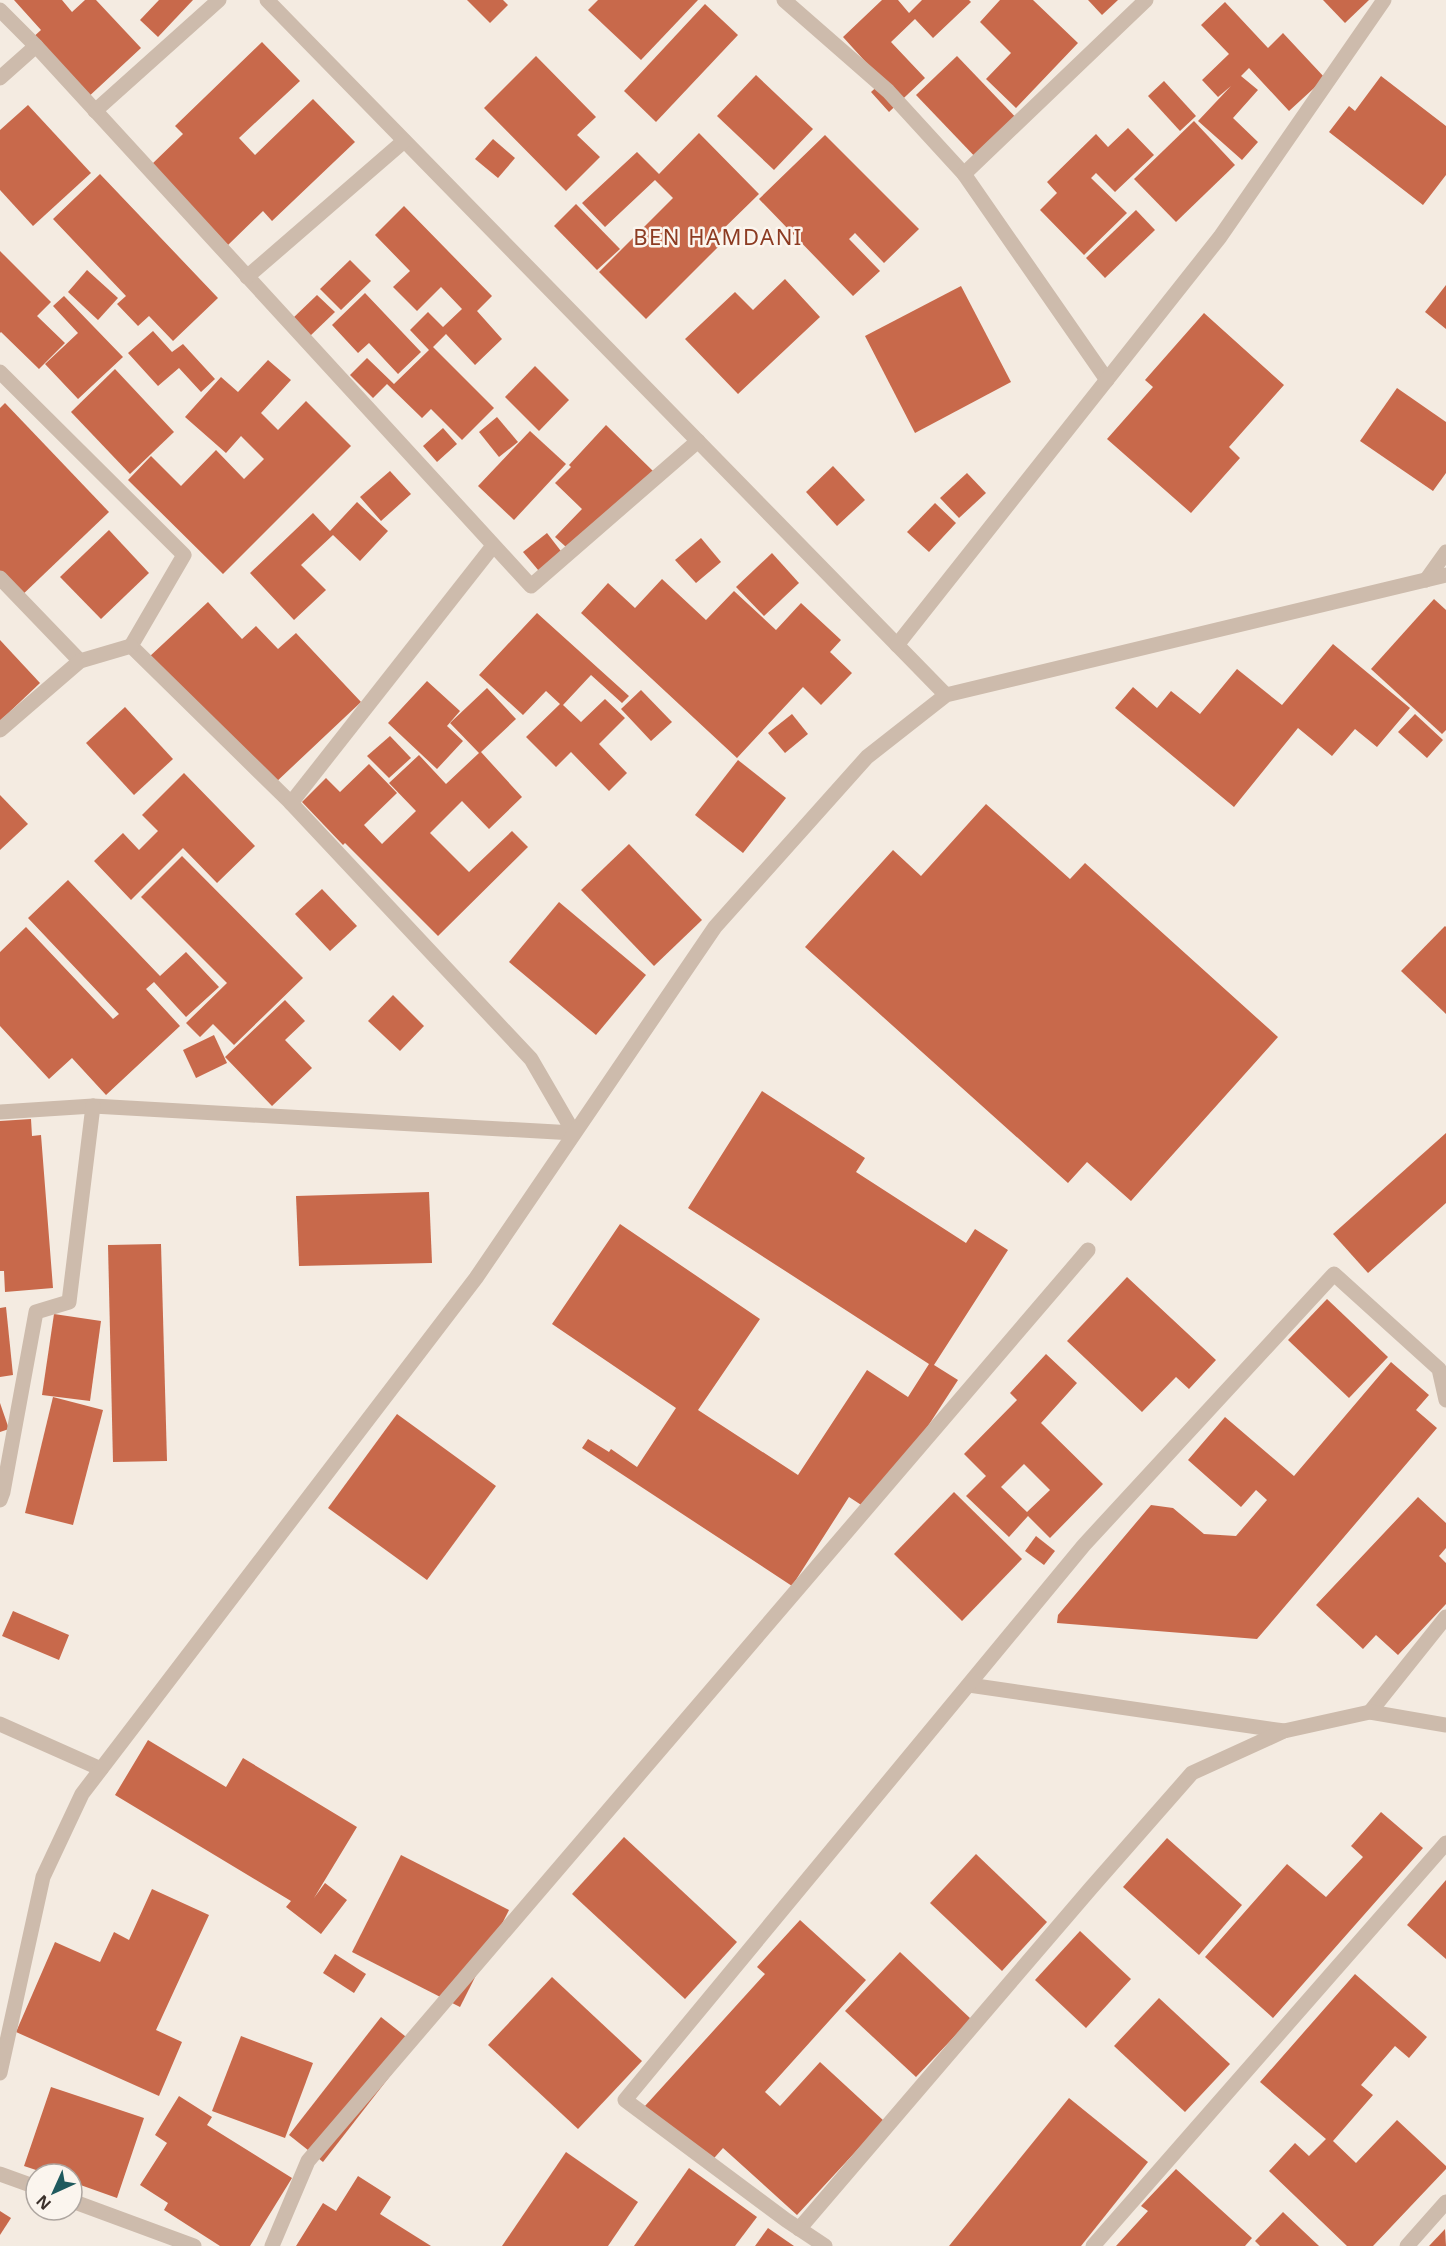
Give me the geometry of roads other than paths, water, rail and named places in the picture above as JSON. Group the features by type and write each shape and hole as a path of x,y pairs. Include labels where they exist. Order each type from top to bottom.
{"street":[{"path":"95,111 219,0"},
{"path":"267,0 946,695"},
{"path":"784,0 888,91 964,174 1107,380"},
{"path":"964,174 1146,0"},
{"path":"897,645 1220,237 1384,0"},
{"path":"0,10 36,46 531,586 698,441"},
{"path":"0,78 36,46"},
{"path":"247,277 404,141"},
{"path":"0,372 184,555 131,646 80,661 0,730"},
{"path":"291,802 493,546"},
{"path":"1426,580 1446,552"},
{"path":"0,2073 43,1877 82,1794 476,1278 715,927 867,758 946,695 1446,575"},
{"path":"0,578 80,661"},
{"path":"131,646 291,802 531,1059 574,1133"},
{"path":"0,1112 93,1106 574,1133"},
{"path":"0,1500 36,1312 69,1302 93,1106"},
{"path":"272,2246 308,2161 1088,1250"},
{"path":"825,2246 625,2100 1084,1545 1334,1274 1442,1365 1446,1400"},
{"path":"1370,1712 1446,1617"},
{"path":"969,1685 1284,1731"},
{"path":"799,2229 1192,1773 1284,1731 1370,1712 1446,1725"},
{"path":"0,1724 101,1769"},
{"path":"1093,2246 1446,1843"},
{"path":"0,2174 24,2183"},
{"path":"1407,2246 1446,2202"},
{"path":"84,2205 194,2246"}],"district":[{"name":"BEN HAMDANI","path":"718,236"}]}
